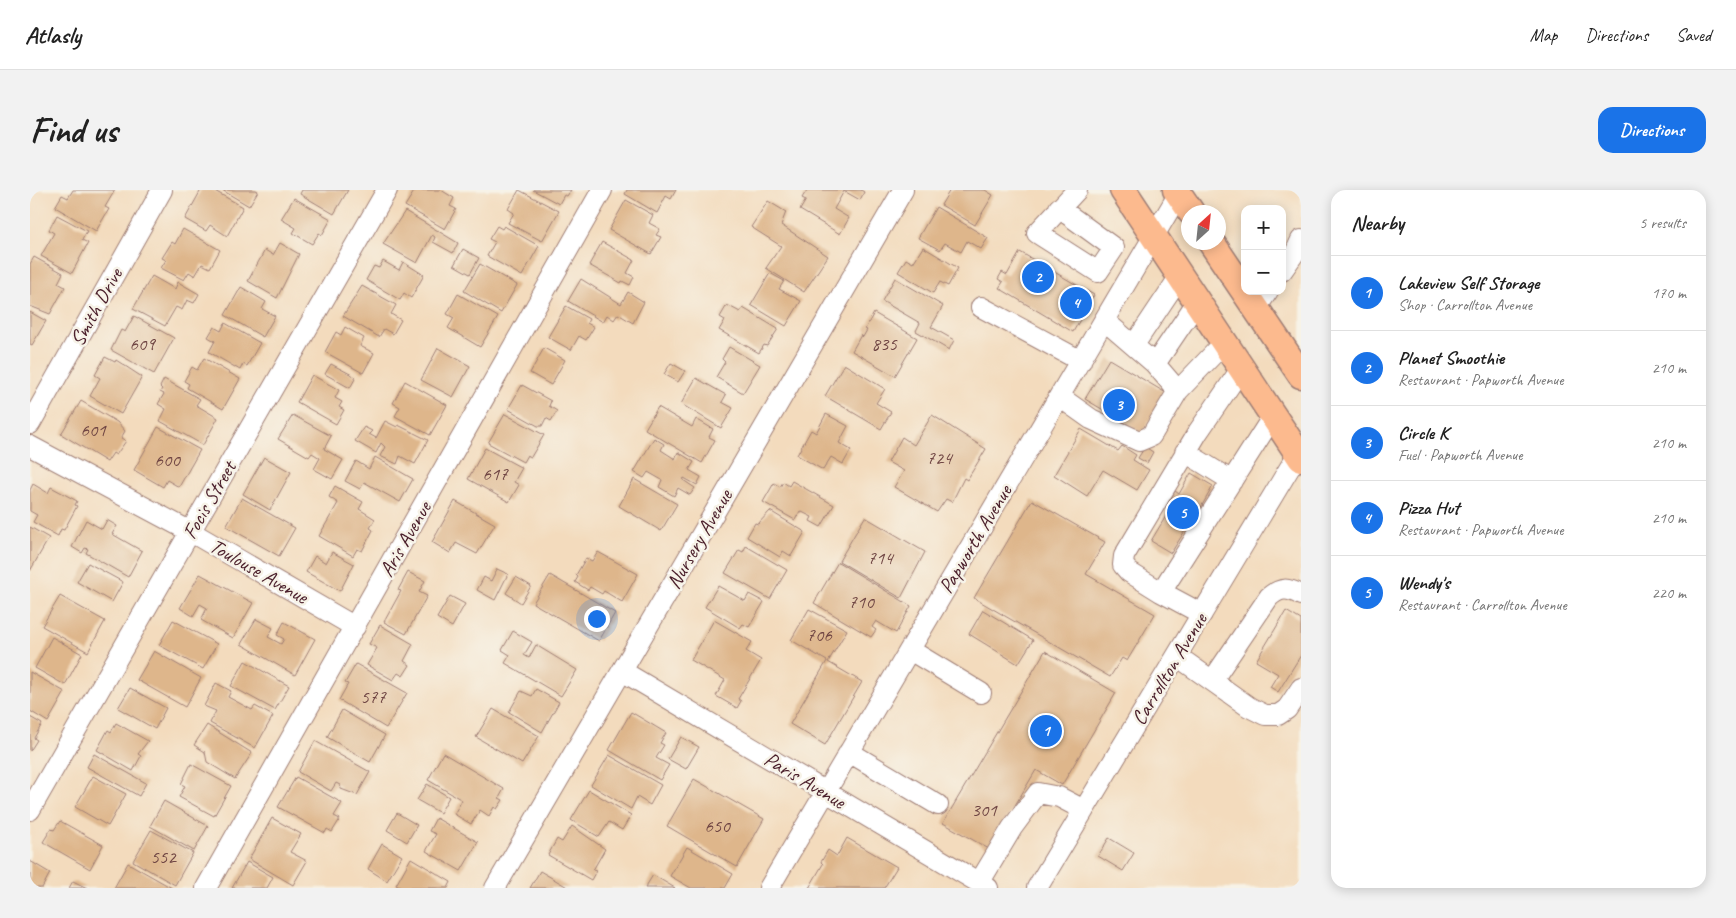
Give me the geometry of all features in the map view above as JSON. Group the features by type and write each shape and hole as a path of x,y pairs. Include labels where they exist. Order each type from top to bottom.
{"main road":[{"path":"1123,190 1241,369 1300,454"},
{"path":"1218,250 1262,300 1298,361"}],"street":[{"name":"Smith Drive","path":"30,424 162,190"},
{"name":"Focis Street","path":"30,810 387,190"},
{"name":"Aris Avenue","path":"206,888 602,190"},
{"name":"Nursery Avenue","path":"495,888 904,190"},
{"path":"1059,208 1114,248 1098,272 1037,234 1059,208 1076,190"},
{"name":"Papworth Avenue","path":"769,888 1128,281 1182,197"},
{"path":"1286,265 1301,240"},
{"path":"1102,265 1128,281"},
{"path":"1134,345 1180,276"},
{"path":"1155,364 1197,302"},
{"path":"980,307 1081,361"},
{"path":"1105,321 1155,364 1178,391"},
{"path":"1060,397 1092,419 1139,441 1152,436 1178,391 1224,342"},
{"path":"1202,614 1129,572 1122,560 1186,452 1241,369"},
{"path":"1161,592 1273,416"},
{"name":"Toulouse Avenue","path":"30,446 191,532 355,626"},
{"path":"1186,452 1232,481"},
{"name":"Carrollton Avenue","path":"1037,888 1300,454"},
{"path":"1217,673 1269,597 1277,590 1288,588 1301,595"},
{"path":"910,650 981,693"},
{"path":"1177,656 1217,673 1265,715 1278,715 1288,709 1299,691"},
{"name":"Paris Avenue","path":"622,671 984,886"},
{"path":"849,752 938,805"},
{"path":"984,886 1012,828 1038,793 1059,797 1084,810"}],"building":[{"path":"73,190 115,190 105,207 109,209 96,231 55,207 62,195 68,198"},
{"path":"201,190 213,190 243,207 227,236 210,225 206,231 185,219"},
{"path":"222,190 256,190 258,191 249,206"},
{"path":"302,190 348,190 334,214 300,194"},
{"path":"415,190 441,190 454,198 450,206 456,209 445,229 405,206"},
{"path":"519,190 559,211 542,241 508,223 514,213 508,209"},
{"path":"533,190 571,190 567,196 564,195 559,204"},
{"path":"627,190 676,190 671,199 666,196 657,213 625,194"},
{"path":"807,190 861,190 864,192 860,200 844,191 834,209 849,218 840,234 800,210 806,200 802,198"},
{"path":"950,190 985,190 993,195 975,225 941,205"},
{"path":"294,198 331,219 322,235 319,233 312,244 293,233 296,228 281,219"},
{"path":"626,200 653,215 649,223 660,229 656,235 661,237 651,254 609,230"},
{"path":"768,201 786,212 781,225 828,256 804,292 766,268 781,246 751,227"},
{"path":"936,207 988,238 981,249 967,241 961,252 945,243 940,250 918,238"},
{"path":"405,211 458,243 453,253 433,242 435,237 432,235 417,263 383,244"},
{"path":"57,215 87,231 82,240 88,243 72,273 41,256 54,233 49,230"},
{"path":"497,226 502,229 504,226 539,246 522,276 487,256 495,242 489,239"},
{"path":"183,229 220,250 210,268 202,264 195,276 189,272 184,280 161,268 166,260 162,258 172,242 175,244"},
{"path":"602,242 634,260 627,273 634,277 630,285 622,281 621,283 589,265"},
{"path":"280,243 299,254 277,298 248,281 265,250 273,255"},
{"path":"923,247 958,268 948,286 940,282 933,293 898,272 906,259 913,263"},
{"path":"463,249 479,258 470,274 454,265"},
{"path":"1020,252 1094,295 1073,332 999,288 1003,282 998,279 1002,272 1007,275"},
{"path":"34,257 63,273 58,283 65,287 50,314 30,306 30,264"},
{"path":"383,261 399,270 403,262 424,275 411,298 404,293 400,300 366,280 374,266 379,268"},
{"path":"480,264 517,285 501,313 464,291"},
{"path":"770,273 784,281 779,289 801,301 786,326 751,305"},
{"path":"152,276 175,289 178,282 199,294 194,303 187,300 182,310 176,307 165,326 133,309"},
{"path":"895,278 943,306 931,327 954,340 949,350 916,331 920,323 882,301"},
{"path":"581,279 621,304 628,292 644,302 633,323 618,314 614,320 607,315 603,322 568,301"},
{"path":"362,286 396,305 391,314 401,320 393,334 384,329 379,337 343,316"},
{"path":"241,287 266,302 262,309 275,316 263,337 225,315"},
{"path":"458,294 498,317 480,347 448,328 454,318 447,314"},
{"path":"727,305 740,312 743,308 778,329 767,346 764,345 759,353 719,330 725,320 720,317"},
{"path":"566,306 589,319 587,323 594,327 586,340 579,336 571,350 548,337"},
{"path":"30,312 46,321 32,345 30,344"},
{"path":"874,313 917,338 895,376 852,351 861,335 863,337 867,330 865,329"},
{"path":"134,316 174,338 154,374 111,350 121,330 125,332"},
{"path":"225,323 260,343 247,366 243,364 240,370 209,352 215,341 208,337 214,327 221,331"},
{"path":"345,327 364,338 360,346 374,353 363,373 325,352 336,332 341,335"},
{"path":"729,347 760,365 743,393 716,377 725,362 722,359"},
{"path":"438,348 470,366 453,397 421,380"},
{"path":"544,348 565,360 551,385 530,373"},
{"path":"105,357 115,362 116,360 142,377 121,414 90,396 100,378 95,375"},
{"path":"204,358 240,379 223,409 187,388 189,384 184,381 192,367 197,370"},
{"path":"1109,359 1166,393 1142,433 1085,399"},
{"path":"671,363 685,371 678,382 664,374"},
{"path":"331,364 356,377 350,388 325,374"},
{"path":"844,364 885,389 876,403 891,412 881,429 825,396"},
{"path":"312,375 339,390 335,398 342,402 339,407 344,410 336,424 297,402"},
{"path":"696,378 726,395 722,402 733,408 721,428 681,404"},
{"path":"164,379 200,399 196,405 218,418 203,445 160,421 166,409 158,404 164,394 160,392 162,389 160,387"},
{"path":"405,381 447,405 430,435 395,416 400,407 393,403"},
{"path":"522,385 551,401 549,406 557,411 551,421 546,418 542,426 538,426 508,409"},
{"path":"81,401 117,422 125,431 121,438 126,441 116,455 113,453 107,462 61,434"},
{"path":"658,407 692,427 696,419 713,429 709,437 715,440 702,463 645,429"},
{"path":"505,414 544,435 531,457 527,455 523,462 488,443"},
{"path":"826,414 848,426 839,443 851,450 843,464 831,457 823,470 797,455 811,430 816,433"},
{"path":"293,415 331,436 324,449 343,460 332,479 314,469 320,458 312,453 309,457 278,439"},
{"path":"932,415 986,449 967,480 964,478 952,502 946,499 937,512 894,487 904,471 888,462 902,437 914,445"},
{"path":"385,421 397,427 398,425 428,440 415,464 400,456 397,464 380,456 385,447 381,443 376,453 355,441 364,427 372,431 369,434 376,438"},
{"path":"158,427 200,450 179,487 167,480 163,487 134,470"},
{"path":"1081,429 1118,451 1122,446 1136,455 1133,460 1149,470 1137,490 1103,470 1087,496 1054,475"},
{"path":"654,438 664,444 661,450 675,459 678,452 694,462 689,470 701,477 697,485 684,478 683,480 695,488 690,495 678,488 674,496 659,487 662,480 648,472 644,478 634,472"},
{"path":"1145,447 1153,452 1147,463 1138,458"},
{"path":"485,448 522,468 514,482 519,485 509,502 468,479"},
{"path":"264,457 291,472 270,510 243,494"},
{"path":"375,457 413,479 400,502 364,482 360,489 345,481 356,461 369,469"},
{"path":"1191,473 1213,486 1188,530 1186,529 1171,553 1151,541 1172,506 1168,504 1175,491 1179,494"},
{"path":"634,479 677,504 661,531 619,506"},
{"path":"792,481 834,505 821,527 810,521 812,517 800,511 795,520 763,502 774,483 780,487 783,482 789,486"},
{"path":"33,484 48,493 51,487 77,501 75,505 77,506 64,530 61,529 58,536 33,522 37,515 30,511 30,490"},
{"path":"335,486 363,502 359,509 375,519 370,528 373,530 362,551 357,549 353,556 319,536 338,503 329,497"},
{"path":"242,498 295,528 279,556 226,526"},
{"path":"1032,500 1105,542 1086,574 1155,614 1127,661 1122,658 1110,677 974,598"},
{"path":"455,501 495,524 477,554 456,543 450,553 432,542"},
{"path":"770,511 805,532 791,556 783,551 780,557 747,537 755,523 758,524"},
{"path":"865,517 925,552 901,598 839,561"},
{"path":"86,520 102,529 107,520 117,526 112,534 142,551 128,577 86,553 88,549 85,548 82,553 72,547"},
{"path":"30,527 49,538 30,571"},
{"path":"746,546 787,570 770,599 725,573 739,550 743,552"},
{"path":"332,552 354,564 340,591 306,572 315,556 326,563"},
{"path":"598,552 638,574 622,602 604,591 602,594 590,587 588,590 575,582 578,577 576,575 586,558 592,561"},
{"path":"838,562 911,606 896,633 876,621 872,627 876,630 871,637 814,603"},
{"path":"88,563 123,582 112,602 77,582"},
{"path":"497,569 508,574 495,600 477,590 484,577 491,581"},
{"path":"408,572 425,581 419,592 427,596 406,634 384,622 401,591 398,590"},
{"path":"200,574 253,603 233,638 201,620 207,608 200,604 193,616 180,608"},
{"path":"550,575 615,613 599,641 533,603"},
{"path":"516,577 531,586 521,603 506,593"},
{"path":"718,586 745,601 749,594 764,602 749,627 743,624 740,628 705,607"},
{"path":"60,596 105,621 88,652 42,626"},
{"path":"450,596 465,604 452,627 437,618"},
{"path":"809,609 847,630 828,662 862,682 825,745 790,724 827,661 791,640"},
{"path":"983,610 1033,640 1018,664 969,634"},
{"path":"1286,611 1301,620 1301,655 1278,692 1270,687 1278,674 1256,661"},
{"path":"256,619 273,628 268,637 281,644 284,639 277,635 284,622 315,639 295,675 241,644"},
{"path":"173,620 217,644 203,669 159,645"},
{"path":"714,620 752,642 746,651 761,660 738,699 741,701 737,708 716,696 725,680 691,660"},
{"path":"380,625 413,644 404,661 410,665 403,676 398,673 393,680 367,665 377,648 369,644"},
{"path":"513,631 532,642 524,655 529,658 536,645 577,670 561,696 505,663 510,655 502,650"},
{"path":"52,637 82,654 65,685 35,668"},
{"path":"154,651 201,678 185,707 137,680"},
{"path":"1045,651 1116,693 1062,785 1036,770 989,849 943,823"},
{"path":"245,661 289,686 275,710 231,686"},
{"path":"356,664 407,693 386,728 339,700 348,684 345,683"},
{"path":"30,672 65,692 48,722 30,711"},
{"path":"216,683 231,691 228,697 252,710 255,706 273,716 255,748 210,723 216,711 204,706"},
{"path":"130,688 166,708 155,729 118,708"},
{"path":"536,689 559,702 542,732 509,712 521,691 532,696"},
{"path":"493,709 539,736 522,764 476,737"},
{"path":"342,710 385,735 370,762 327,737"},
{"path":"631,712 666,733 660,743 664,745 656,758 669,765 660,780 609,750"},
{"path":"30,717 42,724 34,738 37,740 30,751"},
{"path":"116,723 148,741 138,754 141,756 133,771 97,750 108,730 111,732"},
{"path":"207,725 252,753 235,779 207,762 205,752 194,745"},
{"path":"681,737 699,747 686,769 668,759"},
{"path":"315,741 370,772 357,795 341,789 340,785 336,783 331,791 298,772"},
{"path":"443,753 504,789 499,798 503,800 497,809 494,807 489,816 480,810 471,824 454,814 462,800 428,780"},
{"path":"94,754 146,783 139,796 87,767"},
{"path":"609,755 661,785 650,805 637,797 631,809 591,785"},
{"path":"191,764 231,786 214,816 179,797 185,786 181,784"},
{"path":"93,776 126,794 108,826 75,807"},
{"path":"296,777 342,803 334,816 340,819 332,832 327,829 325,833 278,807"},
{"path":"694,779 764,819 737,867 667,826"},
{"path":"427,784 449,797 440,813 417,800"},
{"path":"589,790 631,815 622,830 609,822 599,837 571,820"},
{"path":"164,801 208,826 194,851 150,826"},
{"path":"397,813 417,825 407,842 387,830"},
{"path":"272,818 301,834 290,852 307,861 293,885 249,859"},
{"path":"436,818 478,842 461,871 426,851 436,834 429,831"},
{"path":"60,821 103,845 90,869 43,842 51,829 54,830"},
{"path":"572,826 605,849 593,870 596,871 591,880 548,855 557,839 562,842"},
{"path":"151,830 193,853 175,885 133,861"},
{"path":"847,838 897,867 884,888 809,888 823,864 821,862 828,850 837,856"},
{"path":"1109,838 1134,853 1123,871 1098,856"},
{"path":"382,844 402,856 387,881 368,869"},
{"path":"687,847 733,874 725,888 691,888 670,876"},
{"path":"411,858 451,882 448,888 401,888 396,885"},
{"path":"30,861 50,873 42,888 30,888"},
{"path":"247,862 273,877 267,888 232,888"},
{"path":"128,863 172,888 114,888"},
{"path":"540,871 569,888 530,888"},
{"path":"653,875 675,888 645,888"},
{"path":"73,881 87,888 69,888"}],"place":[{"name":"Planet Smoothie","path":"1038,277"},
{"name":"Pizza Hut","path":"1076,303"},
{"name":"Circle K","path":"1119,405"},
{"name":"Wendy's","path":"1183,513"},
{"name":"Lakeview Self Storage","path":"1046,731"}]}
